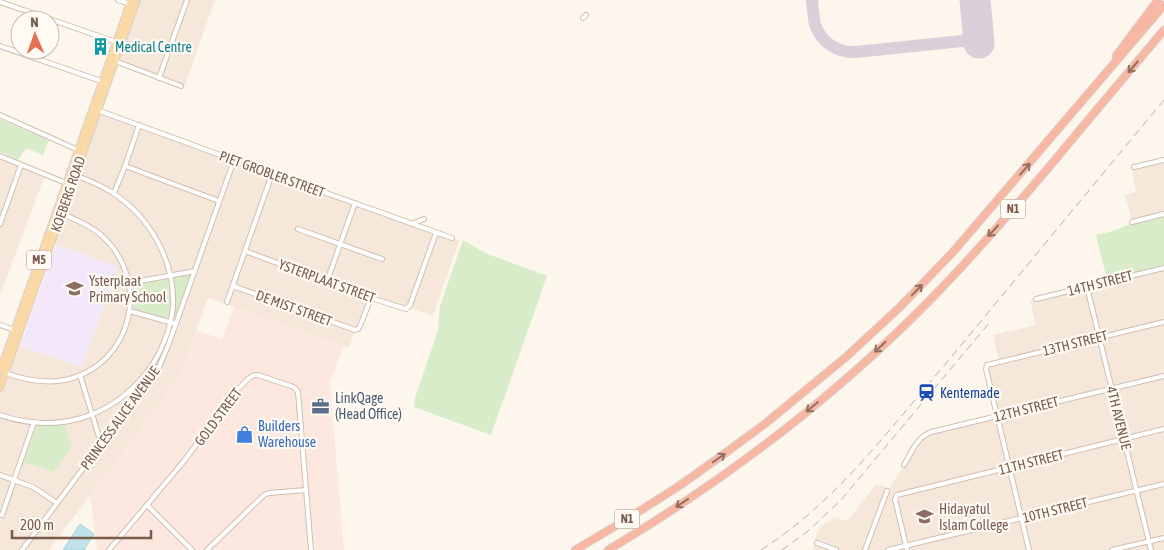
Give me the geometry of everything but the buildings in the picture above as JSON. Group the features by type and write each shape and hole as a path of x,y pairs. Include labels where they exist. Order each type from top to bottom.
{"highway":[{"path":"1076,109 1158,0"},
{"name":"N1","path":"575,550 679,486 766,423 843,359 901,306 953,252 1164,5"},
{"name":"N1","path":"608,550 645,528 715,481 774,437 891,338 932,298 1008,215 1164,30"}],"main road":[{"name":"KOEBERG ROAD","path":"59,213 66,183 105,82 116,42 133,2"},
{"name":"KOEBERG ROAD","path":"105,82 115,61 133,2"},
{"name":"KOEBERG ROAD","path":"0,388 3,372 17,331 59,213 75,175 95,109"}],"street":[{"path":"118,0 133,2"},
{"path":"159,78 187,0"},
{"path":"0,2 116,42"},
{"path":"0,46 105,82"},
{"path":"115,61 182,86"},
{"name":"PIET GROBLER STREET","path":"95,109 452,238"},
{"path":"0,115 78,150"},
{"path":"114,193 138,125"},
{"path":"0,156 66,183"},
{"name":"PRINCESS ALICE AVENUE","path":"22,550 159,367 234,160"},
{"path":"1134,167 1164,160"},
{"path":"0,224 21,164"},
{"path":"124,166 219,201"},
{"path":"227,302 272,174"},
{"path":"0,415 34,422 62,422 92,414 114,404 136,385 149,369 160,352 167,333 173,298 170,275 164,255 150,229 132,208 114,193 75,175"},
{"path":"327,281 355,204"},
{"path":"3,372 26,380 44,382 65,380 80,375 98,364 117,344 128,320 130,283 122,262 106,240 95,230 59,213"},
{"path":"1132,222 1164,214"},
{"path":"412,224 424,219"},
{"path":"298,229 382,259"},
{"name":"YSTERPLAAT STREET","path":"245,252 403,309 409,308 436,233"},
{"name":"14TH STREET","path":"1036,299 1164,268"},
{"path":"130,283 195,271"},
{"name":"DE MIST STREET","path":"233,286 355,330 360,326 371,298"},
{"name":"4TH AVENUE","path":"1087,286 1151,550"},
{"path":"130,310 176,324"},
{"name":"13TH STREET","path":"997,416 986,365 1164,322"},
{"path":"0,325 17,331"},
{"path":"80,375 100,440 103,442"},
{"name":"GOLD STREET","path":"109,550 184,461 238,389 254,375 291,386 298,392 310,550"},
{"name":"12TH STREET","path":"904,465 919,439 932,432 1164,376"},
{"path":"136,385 142,390"},
{"path":"997,416 1029,550"},
{"path":"2,516 34,422"},
{"name":"11TH STREET","path":"907,548 895,499 895,496 898,494 1164,429"},
{"path":"0,475 33,487 57,503"},
{"name":"10TH STREET","path":"888,550 907,548 1021,518 1164,484"},
{"path":"207,550 264,494 306,490"},
{"path":"865,550 887,491"},
{"path":"147,505 192,550"},
{"path":"1112,550 1164,538"},
{"path":"817,543 836,550"}],"shaded area":[{"path":"137,0 215,0 185,85 181,86 115,61"},
{"path":"98,110 459,241 433,316 371,298 360,326 355,330 349,348 208,298 180,376 49,550 0,550 0,388 15,344 82,367 118,267 51,243"},
{"path":"0,156 45,175 0,295"},
{"path":"1164,160 1164,214 1132,222 1125,195 1136,192 1132,171 1134,167"},
{"name":"Ysterplaat Primary School","path":"56,245 118,267 82,367 20,346"},
{"path":"1164,268 1164,550 812,550 818,529 834,517 847,521 876,484 889,488 924,435 997,416 985,367 999,361 993,335 1036,325 1030,300"},
{"path":"234,307 343,346 330,383 344,550 97,550 90,495 180,376 196,330 222,339"}],"green space":[{"path":"0,119 49,140 43,155 26,148 18,160 0,152"},
{"path":"1164,216 1164,266 1107,280 1096,235"},
{"path":"463,240 485,253 547,276 491,435 414,407 415,398 438,330 440,306"},
{"path":"190,273 176,316 174,317 175,296 173,277"},
{"path":"167,279 170,300 168,319 134,309 133,286"},
{"path":"64,424 72,447 53,472 24,462 37,425"}],"water":[{"path":"80,524 94,534 85,550 63,550"}],"taxiway":[{"path":"812,0 815,24 821,37 831,46 849,52 962,41 973,32 977,18"}],"runway":[{"path":"975,0 979,43"}],"railway":[{"path":"761,550 811,512 834,491 876,446 1164,100"},
{"path":"782,550 808,531 841,500 990,322"}],"place":[{"name":"Medical Centre","path":"101,47"},
{"name":"Ysterplaat Primary School","path":"75,289"},
{"name":"Kentemade","path":"926,393"},
{"name":"LinkQage (Head Office)","path":"321,406"},
{"name":"Builders Warehouse","path":"244,434"},
{"name":"Hidayatul Islam College","path":"925,517"}]}
